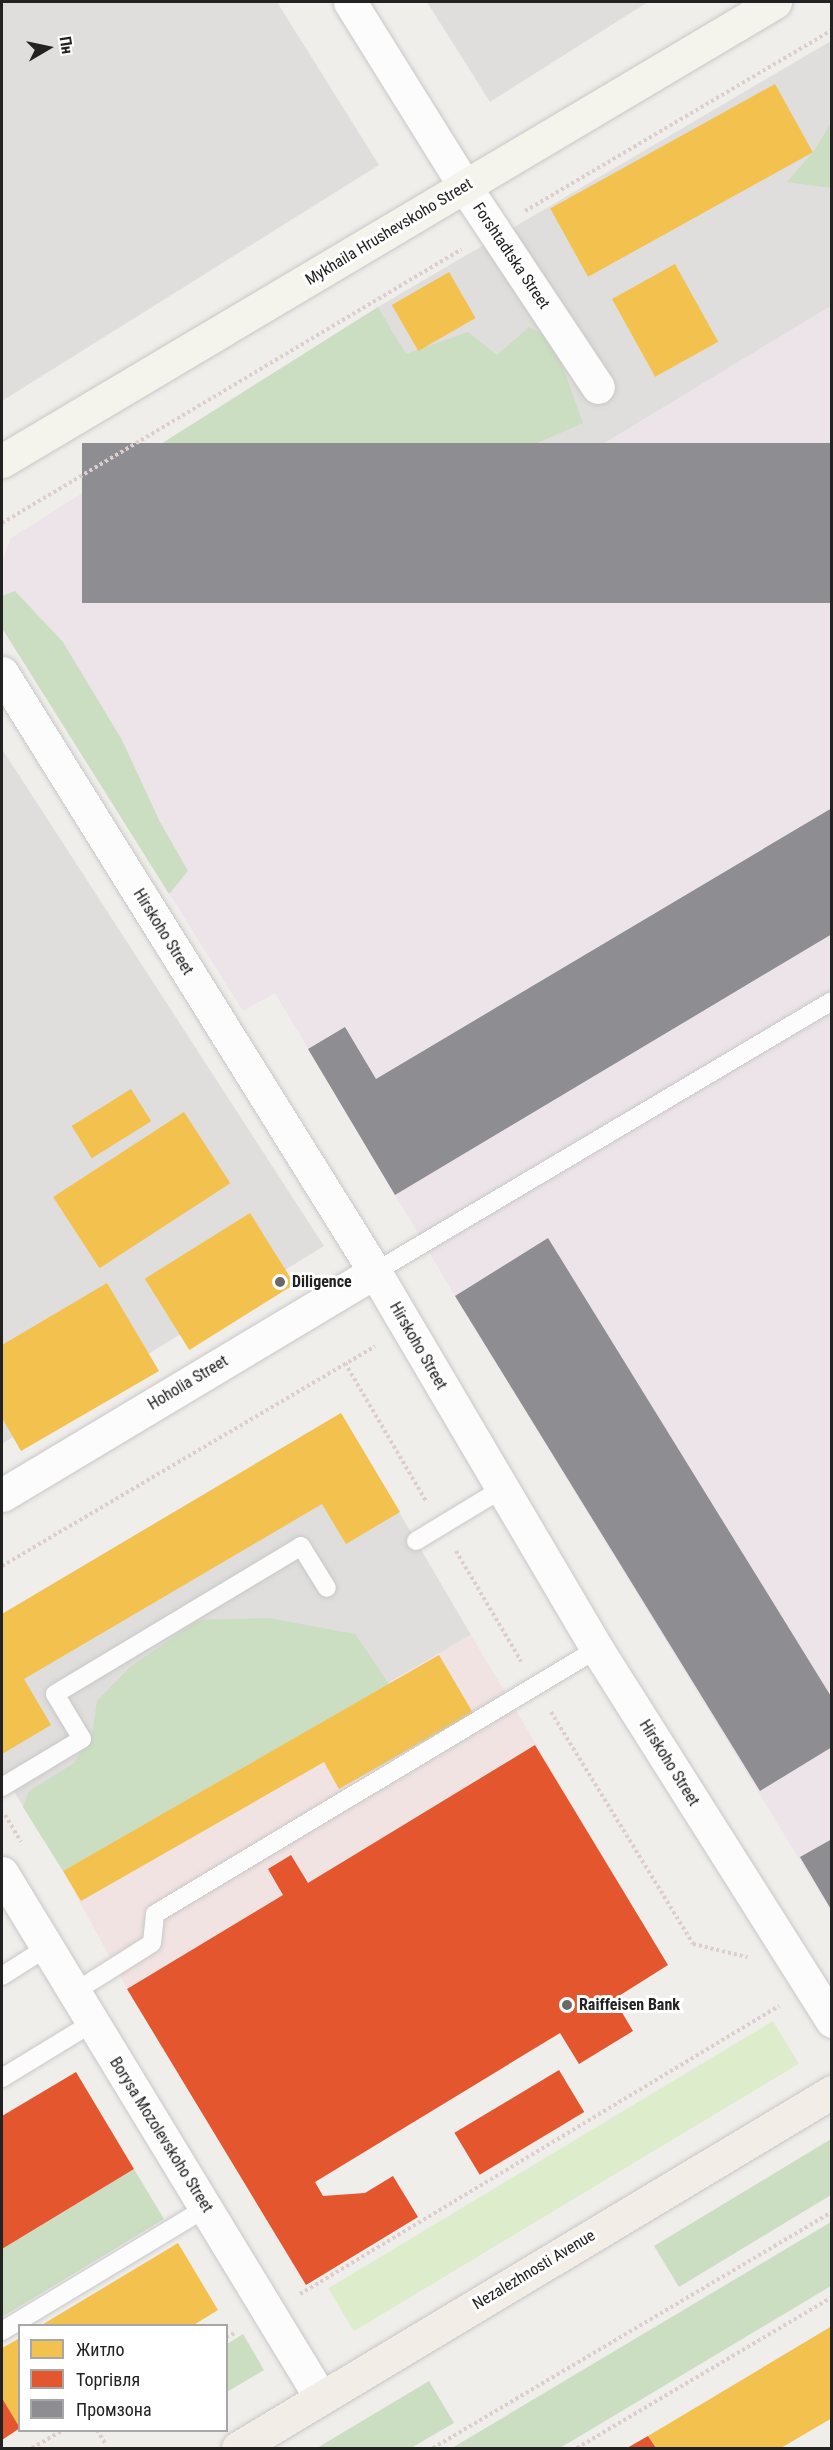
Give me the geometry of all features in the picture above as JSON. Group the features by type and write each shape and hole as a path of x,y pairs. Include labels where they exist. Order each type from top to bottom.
{"main road":[{"name":"Nezalezhnosti Avenue","path":"238,2448 831,2092"}],"street":[{"name":"Forshtadtska Street","path":"350,2 465,187 598,387"},
{"name":"Mykhaila Hrushevskoho Street","path":"2,461 775,2"},
{"name":"Hirskoho Street","path":"2,673 375,1272 597,1648 831,2021"},
{"name":"Hoholia Street","path":"2,1495 375,1272"},
{"name":"Borysa Mozolevskoho Street","path":"2,1874 321,2398"}],"lane":[{"path":"375,1272 831,1001"},
{"path":"416,1540 502,1489"},
{"path":"2,1787 82,1739 56,1694 301,1546 327,1588"},
{"path":"73,1993 152,1943 155,1914 597,1648"},
{"path":"2,1976 46,1948"},
{"path":"2,2078 92,2023"},
{"path":"2,2331 206,2208"}],"path":[{"path":"2,523 831,30"},
{"path":"2,1566 407,1327"},
{"path":"271,2313 810,1987"},
{"path":"433,2448 831,2212"},
{"path":"577,2448 831,2297"},
{"path":"32,2448 60,2432"},
{"path":"98,2432 106,2445"}],"shaded area":[{"path":"2,2 277,2 379,165 2,401"},
{"path":"427,2 648,2 490,102"},
{"path":"831,41 831,306 496,509 378,307"},
{"path":"831,306 831,1911 455,1296 275,993 243,1011 2,628 2,562 11,538 378,307 496,509"},
{"path":"2,749 324,1246 2,1444"},
{"path":"341,1413 471,1635 63,1871 2,1772 2,1614"},
{"path":"471,1635 668,1965 614,1999 633,2031 579,2064 560,2033 315,2182 323,2196 365,2193 393,2176 418,2217 306,2285 127,1989 63,1871"}],"green space":[{"path":"831,123 831,188 787,182 813,152"},
{"path":"378,307 406,354 468,332 497,355 529,327 553,339 583,423 414,497 333,506 307,541 269,552 250,517 275,469 237,451 198,484 114,532 95,518 88,490"},
{"path":"15,591 63,642 122,740 160,822 188,871 169,894 2,628 2,596"},
{"path":"268,1618 355,1634 389,1684 63,1871 23,1807 29,1791 74,1763 92,1734 97,1701 130,1667 198,1620"},
{"path":"773,2021 799,2064 354,2331 328,2288"},
{"path":"831,2139 831,2195 679,2287 654,2246"},
{"path":"134,2169 164,2219 2,2317 2,2249"},
{"path":"831,2222 831,2286 560,2448 452,2448"},
{"path":"243,2334 264,2370 228,2391 228,2343"},
{"path":"429,2381 454,2423 411,2448 317,2448"}],"building: Житло":[{"path":"775,84 813,152 588,277 550,209"},
{"path":"675,264 718,342 655,377 612,299"},
{"path":"449,272 476,318 418,351 392,305"},
{"path":"131,1089 151,1121 92,1158 72,1126"},
{"path":"184,1112 230,1183 99,1268 53,1197"},
{"path":"250,1213 295,1284 189,1350 145,1279"},
{"path":"107,1283 159,1371 21,1451 2,1418 2,1345"},
{"path":"341,1413 400,1512 346,1544 322,1504 24,1679 51,1725 2,1754 2,1614"},
{"path":"439,1655 473,1713 339,1789 324,1762 81,1901 63,1871"},
{"path":"178,2243 218,2310 195,2324 43,2324"},
{"path":"832,2326 832,2418 781,2448 656,2448 648,2436"},
{"path":"18,2339 18,2425 2,2398 2,2348"}],"building: Торгівля":[{"path":"535,1745 668,1965 614,1999 633,2031 579,2064 560,2033 315,2182 323,2196 365,2193 393,2176 418,2217 306,2285 127,1989 283,1895 268,1869 291,1855 308,1883"},
{"path":"559,2070 584,2112 480,2175 454,2133"},
{"path":"76,2072 134,2169 2,2249 2,2116"},
{"path":"2,2398 18,2425 18,2429 2,2440"},
{"path":"648,2436 656,2448 627,2448"}],"building: Промзона":[{"path":"82,443 832,443 832,603 82,603"},
{"path":"832,808 832,934 395,1195 308,1049 345,1027 376,1079"},
{"path":"548,1238 832,1698 832,1747 760,1791 455,1296"},
{"path":"832,1839 832,1911 800,1857"}],"place":[{"name":"Diligence","path":"280,1282"},
{"name":"Raiffeisen Bank","path":"567,2005"}]}
